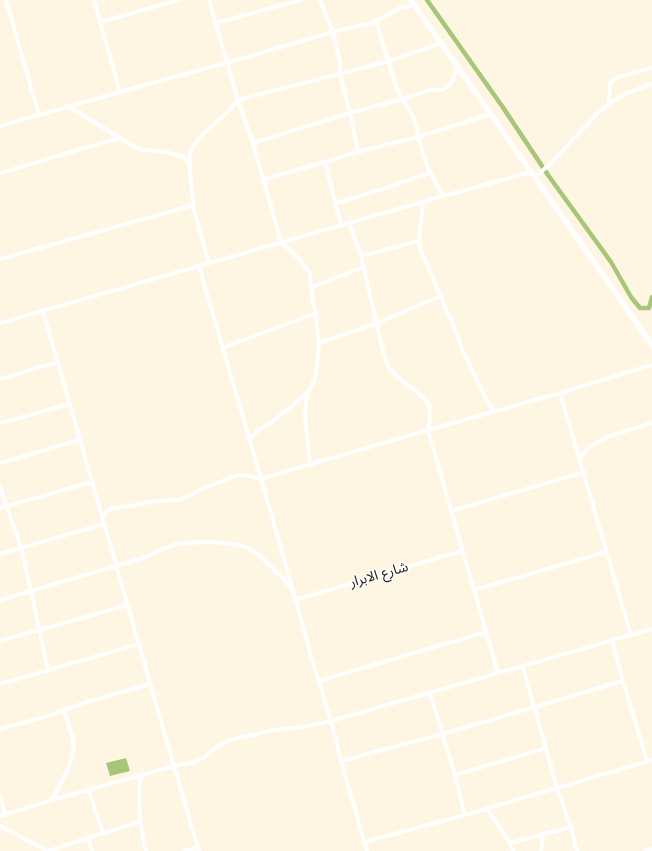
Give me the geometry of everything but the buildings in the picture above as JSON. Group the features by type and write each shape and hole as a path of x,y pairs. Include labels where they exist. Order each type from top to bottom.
{"street":[{"path":"6,0 39,115"},
{"path":"94,0 120,92"},
{"path":"100,22 179,0"},
{"path":"209,0 238,100 253,143 281,242 298,258 310,273 319,343 316,375 308,392 305,415 310,465"},
{"path":"216,23 300,0"},
{"path":"320,0 333,32 340,62 340,74 358,152"},
{"path":"0,126 333,32 369,24 413,2 652,345"},
{"path":"376,21 397,90 414,118 427,166 443,196"},
{"path":"209,263 194,210 189,162 190,155 191,150 199,138 230,110 238,100 389,61 441,43"},
{"path":"253,143 350,113 432,90 442,90 451,83 458,67"},
{"path":"609,104 610,84 614,80 618,77 652,68"},
{"path":"0,324 423,201 533,175 549,165 597,114 609,104 624,94 652,84"},
{"path":"68,106 133,146 143,150 174,154 185,158 189,162"},
{"path":"263,180 358,152 418,137 491,114"},
{"path":"0,173 119,138"},
{"path":"325,162 342,225"},
{"path":"336,203 430,173"},
{"path":"423,201 419,241 420,248 463,350 483,393 494,412"},
{"path":"0,259 194,205"},
{"path":"349,223 364,267 384,355 395,375 419,394 430,406 428,430 452,518 498,673"},
{"path":"361,256 419,241"},
{"path":"198,266 288,572 367,851"},
{"path":"312,287 364,267"},
{"path":"319,343 377,323 441,296"},
{"path":"43,311 198,849 185,851"},
{"path":"222,348 316,313"},
{"path":"0,379 58,362"},
{"path":"102,517 113,508 155,501 177,501 209,486 238,475 245,475 260,479 652,365"},
{"path":"249,439 308,392"},
{"path":"560,393 631,635"},
{"path":"0,423 70,404"},
{"path":"580,458 586,450 608,437 652,423"},
{"path":"0,463 79,440"},
{"path":"451,511 584,472"},
{"path":"0,508 92,482"},
{"path":"0,487 21,548 48,671"},
{"path":"0,554 104,524"},
{"path":"0,600 143,558 177,544 204,542 226,543 243,546 257,553 285,580 292,590"},
{"name":"شارع الابرار","path":"295,600 462,551"},
{"path":"474,590 606,552"},
{"path":"0,641 128,605"},
{"path":"0,816 174,766 192,763 205,757 215,748 230,740 273,730 331,722 652,629"},
{"path":"318,681 486,632"},
{"path":"612,640 647,761"},
{"path":"0,684 139,644"},
{"path":"523,666 557,788 577,851"},
{"path":"341,761 443,734 623,682"},
{"path":"0,729 150,684"},
{"path":"430,693 455,775 465,815"},
{"path":"52,800 68,769 72,758 74,745 64,711"},
{"path":"455,775 546,748"},
{"path":"364,842 487,809 652,760"},
{"path":"141,776 139,791 140,822 146,851"},
{"path":"89,790 103,832"},
{"path":"0,795 5,815"},
{"path":"487,809 506,836 513,851"},
{"path":"0,826 48,851 103,832 140,822"},
{"path":"510,843 570,827"},
{"path":"541,851 543,834"},
{"path":"88,838 92,851"},
{"path":"645,851 652,849"}],"shaded area":[{"path":"126,758 130,771 110,776 106,763"}],"waterway":[{"path":"427,0 502,106 548,175 611,262 631,297 640,308 649,308 652,297"}]}
